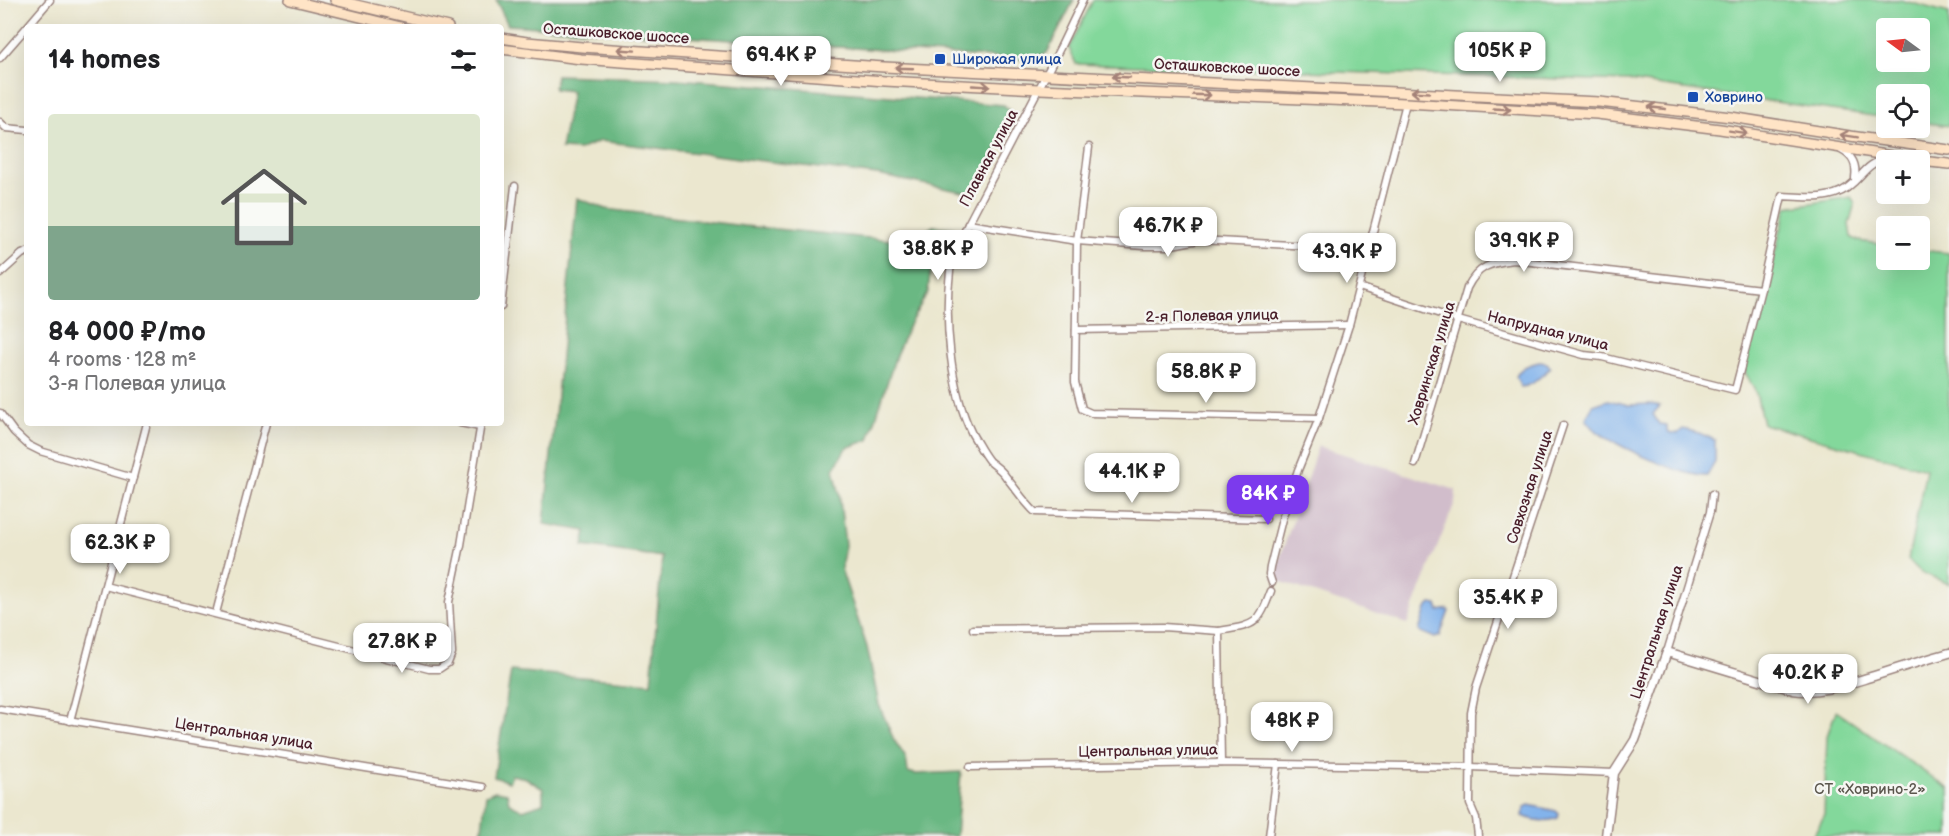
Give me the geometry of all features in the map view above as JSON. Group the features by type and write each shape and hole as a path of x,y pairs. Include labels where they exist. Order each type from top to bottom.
{"main road":[{"path":"290,0 389,24"},
{"path":"335,0 435,24"},
{"name":"Осташковское шоссе","path":"504,38 640,51 884,67 1599,102 1731,117 1949,150"},
{"name":"Осташковское шоссе","path":"504,49 593,60 885,81 1406,103 1597,114 1659,120 1876,154"},
{"name":"Осташковское шоссе","path":"1930,163 1949,166"}],"street":[{"path":"30,24 50,0"},
{"name":"Плавная улица","path":"1083,0 957,247 951,269 950,338 953,371 962,409 972,434 988,459 1004,474 1026,504 1035,512 1266,519"},
{"path":"0,58 24,30"},
{"path":"1272,583 1269,574 1270,567 1282,519 1298,470 1319,418 1349,325 1406,103"},
{"path":"0,122 6,128 24,130"},
{"path":"1089,147 1077,241 1075,382 1082,409 1091,414 1319,418"},
{"path":"1836,147 1851,157 1855,164 1854,182"},
{"path":"1761,289 1782,196 1826,197 1846,189 1876,161"},
{"path":"504,277 515,186"},
{"path":"968,224 1077,241 1144,246 1166,246 1199,240 1310,246 1370,246"},
{"path":"0,274 24,253"},
{"name":"Ховринская улица","path":"1415,464 1467,288 1473,275 1482,268 1514,260 1761,289"},
{"name":"Напрудная улица","path":"1359,287 1458,320 1584,355 1602,357 1735,390 1761,289"},
{"name":"2-я Полевая улица","path":"1076,330 1349,325"},
{"path":"0,413 14,432 28,445 40,451 133,478"},
{"name":"Совхозная улица","path":"1478,836 1476,818 1470,804 1471,713 1476,688 1563,425"},
{"path":"70,721 146,426"},
{"path":"216,613 265,426"},
{"path":"105,586 429,669 439,669 448,663 452,653 449,602 481,426"},
{"name":"Центральная улица","path":"1606,836 1614,773 1635,740 1667,652 1710,512 1712,494"},
{"path":"973,629 1163,627 1219,631 1248,626 1257,621 1263,612 1270,591"},
{"path":"1219,631 1221,763"},
{"path":"1667,652 1806,692 1849,683 1949,653"},
{"name":"Центральная улица","path":"0,709 483,787"},
{"name":"Центральная улица","path":"970,767 1221,763 1471,767 1614,773"},
{"path":"1269,836 1278,764"}],"shaded area":[{"path":"1318,446 1456,490 1455,502 1407,624 1273,579"}],"green space":[{"path":"496,0 1074,0 1047,53 1032,60 508,25"},
{"path":"1093,0 1901,0 1949,13 1949,126 1930,123 1930,84 1876,84 1876,116 1629,81 1076,64 1069,48"},
{"path":"556,75 676,79 1004,105 1011,112 1010,125 973,194 877,175 600,141 579,150 561,149 572,91 554,89"},
{"path":"1851,197 1855,203 1849,224 1851,237 1858,241 1876,243 1876,270 1930,270 1930,251 1949,253 1949,584 1921,572 1908,560 1926,469 1763,424 1756,393 1744,370 1787,207"},
{"path":"577,198 606,209 744,226 911,242 933,226 954,228 930,274 928,292 910,323 896,355 869,440 846,448 834,469 845,545 841,569 867,647 879,705 894,740 906,758 908,772 915,774 961,772 956,836 481,836 486,795 495,791 507,793 509,803 523,810 543,803 543,789 526,778 512,775 509,782 494,777 511,671 651,683 662,557 583,546 586,531 544,524"},
{"name":"СТ «Ховрино-2»","path":"1836,711 1949,789 1949,836 1813,836 1824,816 1827,736"}],"water":[{"path":"1539,362 1547,363 1551,368 1534,382 1521,387 1516,377 1520,371"},
{"path":"1608,400 1629,405 1660,406 1653,414 1659,424 1667,425 1667,430 1671,434 1683,429 1715,440 1715,462 1707,476 1682,471 1652,460 1597,432 1586,419 1593,405"},
{"path":"1431,604 1437,605 1439,611 1448,609 1449,611 1440,636 1435,638 1419,631 1426,609"},
{"path":"1529,805 1556,811 1559,814 1558,818 1540,820 1523,816 1525,807"}],"place":[{"name":"Широкая улица","path":"940,59"},
{"name":"Ховрино","path":"1693,97"}]}
